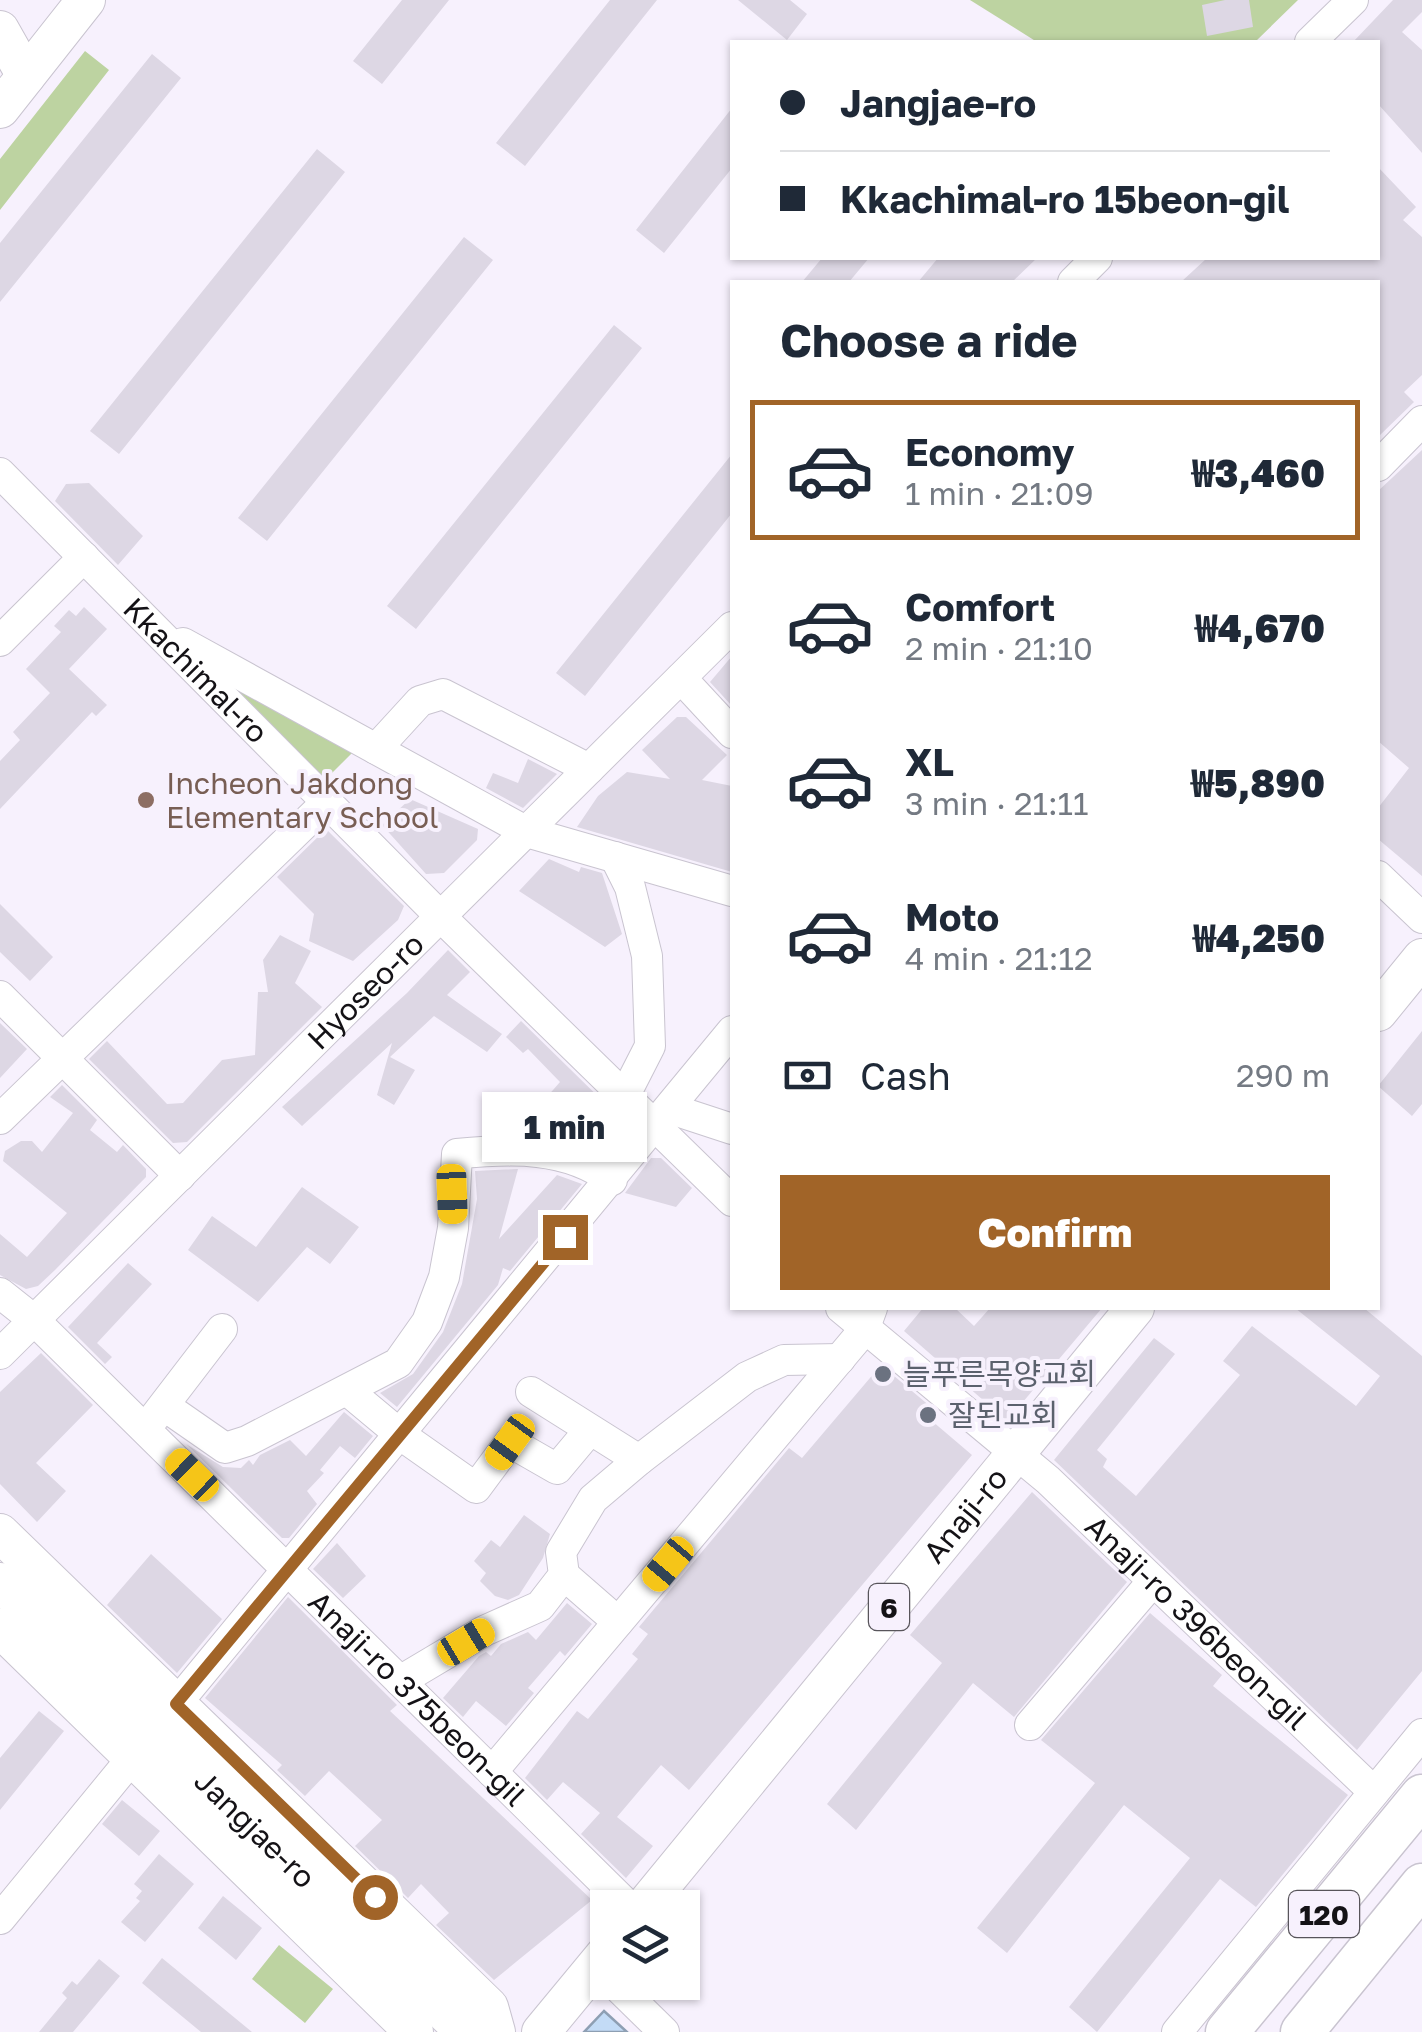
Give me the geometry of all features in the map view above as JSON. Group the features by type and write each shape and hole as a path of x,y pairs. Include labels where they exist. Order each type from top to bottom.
{"highway":[{"name":"120","path":"1227,2032 1422,1796"},
{"name":"120","path":"1302,2032 1422,1886"}],"main road":[{"path":"0,109 86,0"},
{"path":"0,30 26,76"},
{"path":"1380,1010 1422,958"},
{"name":"Anaji-ro","path":"658,1890 1134,1310"},
{"name":"Jangjae-ro","path":"0,1533 488,2007 496,2032"},
{"name":"Jangjae-ro","path":"0,1582 464,2032"},
{"name":"Jangjae-ro","path":"0,1628 414,2032"},
{"path":"541,2032 590,1985"}],"street":[{"path":"1312,40 1354,0"},
{"path":"1075,280 1095,260"},
{"path":"1380,464 1422,421"},
{"name":"Kkachimal-ro","path":"0,473 625,1095 664,1118 730,1199"},
{"path":"0,641 84,558"},
{"path":"154,627 527,832 730,890"},
{"name":"Hyoseo-ro","path":"0,1354 730,629"},
{"path":"681,678 730,731"},
{"path":"376,750 420,702 443,694 589,769"},
{"path":"0,1120 327,802"},
{"path":"615,857 630,887 647,956 650,1046 625,1095"},
{"path":"1380,878 1422,918"},
{"path":"0,996 180,1176"},
{"path":"176,1704 402,1436 730,1033"},
{"path":"664,1118 730,1129"},
{"path":"166,1408 224,1448 247,1442 398,1364 428,1322 444,1277 453,1228 457,1154 534,1151 588,1162 612,1180"},
{"name":"Anaji-ro 375beon-gil","path":"0,1293 34,1320 612,1890"},
{"path":"492,1772 840,1359 868,1319 1015,1454"},
{"path":"143,1428 166,1408 222,1329"},
{"path":"618,1622 564,1575 561,1552 593,1499 748,1377 784,1360 840,1359"},
{"path":"348,1391 402,1436 476,1488 510,1442 557,1470 588,1432"},
{"path":"519,1446 539,1399 639,1460"},
{"name":"Anaji-ro 396beon-gil","path":"1015,1454 1374,1792"},
{"path":"400,1681 484,1631 540,1606 564,1575"},
{"path":"1030,1725 1153,1581"},
{"path":"1176,2032 1422,1734"},
{"path":"0,1919 133,1757"},
{"path":"635,2000 664,2032"}],"green space":[{"path":"970,0 1298,0 1257,40 1034,40"},
{"path":"85,51 109,70 0,210 0,159"},
{"path":"210,668 356,749 320,785"},
{"path":"279,1945 333,1989 305,2023 252,1979"}],"water":[{"path":"604,2011 627,2032 584,2032"}],"building":[{"path":"402,0 449,0 382,84 353,61"},
{"path":"610,0 657,0 525,166 496,143"},
{"path":"738,0 790,0 807,14 787,40"},
{"path":"1249,0 1253,27 1207,36 1202,5"},
{"path":"1393,0 1422,0 1422,12 1402,32 1422,50 1422,153 1380,106 1380,40 1355,40"},
{"path":"152,54 181,78 0,302 0,243"},
{"path":"730,111 730,170 664,253 636,230"},
{"path":"317,149 345,172 119,454 90,431"},
{"path":"1380,169 1416,207 1403,220 1422,237 1422,375 1404,392 1414,402 1380,435 1380,280 1183,280 1205,260 1380,260"},
{"path":"464,237 493,260 267,541 238,518"},
{"path":"820,260 867,260 851,280 804,280"},
{"path":"936,260 1035,260 1014,280 920,280"},
{"path":"614,325 642,348 416,629 387,606"},
{"path":"1422,450 1422,876 1380,841 1380,805 1409,768 1380,743 1380,489"},
{"path":"730,456 730,515 585,696 556,673"},
{"path":"89,483 143,536 118,565 55,501 66,484"},
{"path":"84,607 107,629 69,669 107,705 96,716 92,712 0,809 0,761 20,740 13,732 50,693 26,669 61,632 54,626 69,610 76,616"},
{"path":"730,658 730,704 710,682"},
{"path":"677,717 686,717 727,755 702,780 730,786 730,871 577,827 598,796 627,772 670,779 642,750"},
{"path":"528,759 557,774 523,808 486,788 493,773 518,783"},
{"path":"410,799 478,829 477,840 444,873 426,874 382,825"},
{"path":"326,829 404,906 398,920 353,961 309,941 314,914 277,877"},
{"path":"549,859 579,872 581,867 602,873 622,934 605,947 519,891"},
{"path":"0,904 53,957 30,981 0,952"},
{"path":"280,935 311,951 295,983 322,1007 187,1142 173,1143 89,1059 107,1041 167,1104 183,1103 222,1060 255,1055 258,992 268,992 263,960"},
{"path":"448,950 470,972 447,995 502,1034 487,1052 434,1016 390,1057 415,1070 394,1105 377,1095 392,1043 302,1126 282,1107 407,993"},
{"path":"521,1021 617,1115 613,1128 593,1147 558,1136 563,1129 539,1106 560,1082 528,1049 523,1053 506,1037"},
{"path":"0,1023 27,1049 0,1078"},
{"path":"1422,1031 1422,1104 1412,1116 1380,1084"},
{"path":"62,1085 97,1120 90,1130 117,1152 123,1145 146,1169 146,1177 38,1286 26,1289 0,1275 0,1234 27,1257 67,1213 3,1161 5,1151 21,1141 32,1141 42,1152 73,1113 50,1097"},
{"path":"651,1158 661,1158 692,1188 676,1207 625,1193"},
{"path":"518,1169 499,1239 557,1175 582,1184 510,1271 503,1268 498,1285 397,1407 380,1393 413,1374 443,1332 462,1284 477,1199 475,1171"},
{"path":"302,1187 359,1227 330,1264 307,1247 258,1302 188,1250 212,1216 256,1247"},
{"path":"128,1263 152,1284 97,1343 112,1357 105,1364 68,1327"},
{"path":"921,1310 957,1310 974,1326 988,1310 1100,1310 1007,1421 904,1331"},
{"path":"1298,1310 1366,1310 1422,1356 1422,1671 1357,1750 1054,1460 1154,1338 1175,1354 1097,1450 1107,1459 1103,1467 1136,1496 1240,1375 1223,1361 1252,1326 1356,1406 1380,1376"},
{"path":"41,1353 93,1405 36,1463 66,1491 37,1522 0,1484 0,1392"},
{"path":"881,1365 931,1407 925,1415 972,1455 689,1790 661,1765 617,1817 653,1846 626,1878 581,1834 600,1813 563,1782 547,1800 525,1778 577,1711 588,1719 638,1659 632,1654 648,1634 639,1627 789,1448 802,1458"},
{"path":"344,1412 373,1436 355,1458 340,1446 320,1470 324,1473 307,1491 317,1504 289,1538 282,1538 186,1444 223,1467 241,1468 249,1460 253,1465 260,1455 290,1440 306,1456"},
{"path":"1032,1492 1127,1582 1014,1717 973,1683 856,1830 827,1804 942,1663 910,1635"},
{"path":"524,1515 550,1534 543,1558 519,1595 508,1600 495,1596 480,1581 486,1573 474,1561 491,1540 500,1547"},
{"path":"337,1543 366,1576 343,1598 313,1569"},
{"path":"151,1554 222,1619 177,1673 107,1605"},
{"path":"288,1597 397,1705 390,1711 590,1902 494,1980 436,1925 449,1913 421,1884 408,1898 355,1846 382,1820 329,1771 305,1796 277,1770 282,1765 205,1698"},
{"path":"567,1603 592,1624 565,1656 560,1651 528,1688 534,1693 506,1726 476,1701 463,1717 443,1698 479,1656 486,1652 491,1656 501,1644 528,1632 536,1640"},
{"path":"1150,1613 1222,1675 1213,1686 1348,1795 1256,1907 1220,1879 1097,2032 1069,2007 1190,1858 1124,1805 1007,1953 977,1928 1095,1783 1041,1740"},
{"path":"39,1711 64,1731 0,1810 0,1758"},
{"path":"122,1800 160,1831 139,1856 102,1824"},
{"path":"159,1854 194,1884 145,1942 121,1922 140,1901 136,1898 142,1891 134,1884"},
{"path":"223,1896 262,1928 236,1960 198,1928"},
{"path":"162,1958 252,2032 201,2032 142,1983"},
{"path":"99,1959 120,1976 73,2032 39,2032 67,1998 62,1993 72,1981 77,1985"}],"place":[{"name":"Incheon Jakdong Elementary School","path":"146,800"},
{"name":"늘푸른목양교회","path":"883,1374"},
{"name":"잘된교회","path":"928,1415"}],"route":[{"path":"375,1897 176,1704 565,1237"}]}
